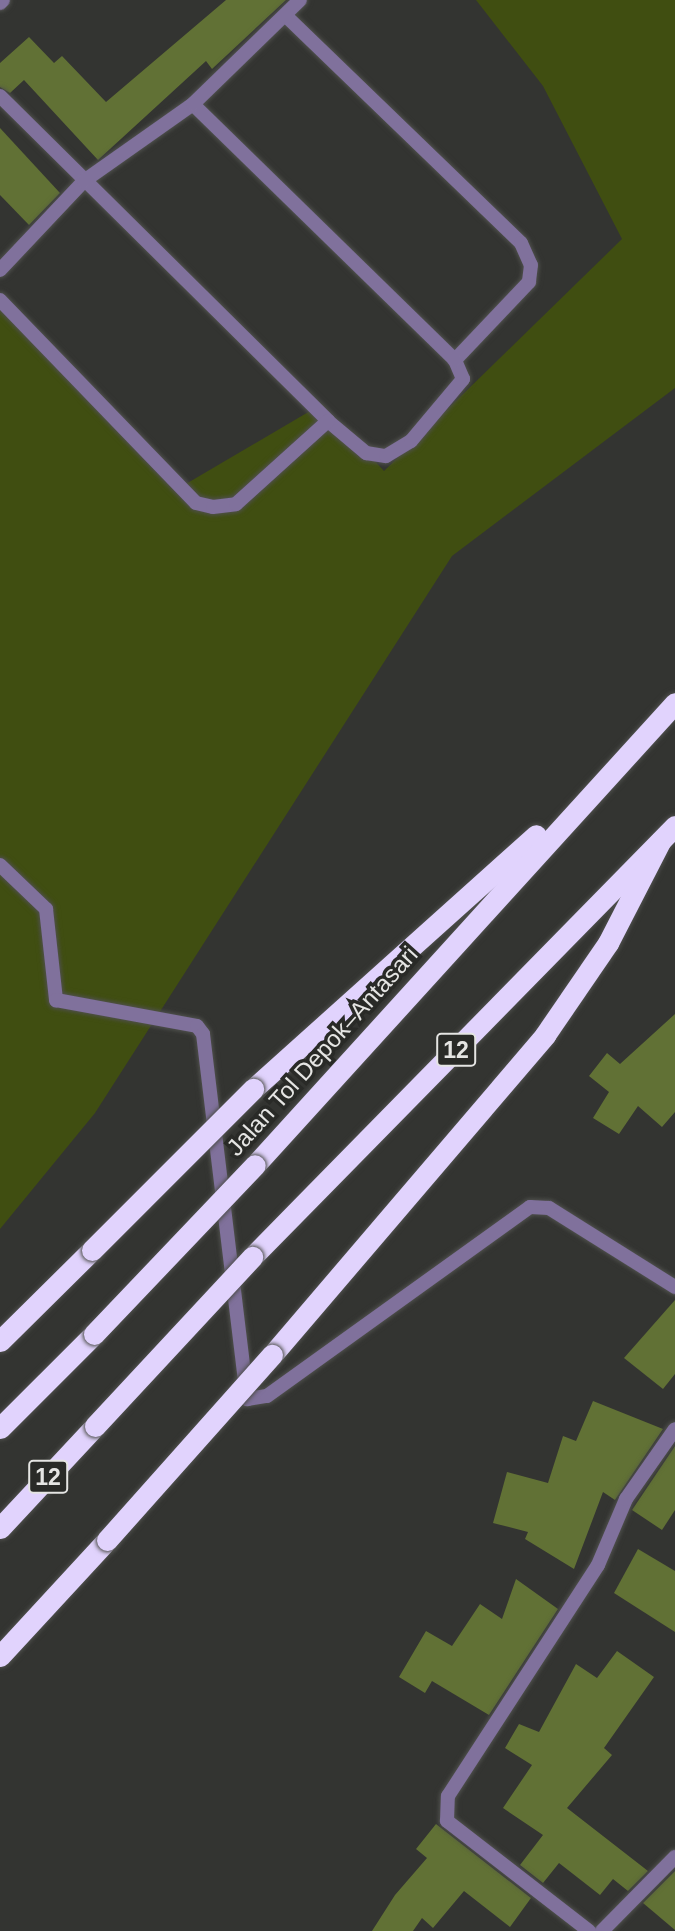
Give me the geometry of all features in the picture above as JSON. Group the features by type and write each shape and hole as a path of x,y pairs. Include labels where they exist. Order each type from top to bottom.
{"highway":[{"name":"Jalan Tol Depok–Antasari","path":"0,1428 255,1165 675,702"},
{"path":"0,1341 253,1089 619,762"},
{"name":"12","path":"0,1528 252,1257 675,826"},
{"path":"0,1656 272,1355 553,1024 608,943 660,842"}],"street":[{"path":"0,270 84,181 193,104 287,17 300,0"},
{"path":"287,17 521,243 531,265 529,282 455,360"},
{"path":"0,96 328,421 366,453 386,456 411,441 463,379 455,360 193,104"},
{"path":"0,300 196,503 213,507 236,504 328,421"},
{"path":"0,865 46,909 57,1000 197,1026 203,1034 247,1399 267,1396 530,1207 549,1208 675,1287"},
{"path":"589,1931 447,1821 448,1796 598,1565 626,1499 675,1429"},
{"path":"601,1931 675,1857"}],"green space":[{"path":"476,0 675,0 675,388 452,556 95,1113 0,1229 0,300 179,488 322,404 384,471 622,239 543,86"}],"building":[{"path":"226,0 286,0 212,69 206,61 98,160 24,80 10,93 0,87 0,63 29,37 54,63 62,56 106,102"},
{"path":"0,128 60,193 29,225 0,195"},
{"path":"675,1014 675,1112 662,1127 638,1106 619,1134 593,1118 609,1092 589,1076 607,1053 620,1064"},
{"path":"675,1300 675,1374 663,1389 624,1358"},
{"path":"593,1401 663,1429 615,1500 603,1492 574,1569 525,1539 528,1532 493,1523 507,1472 548,1483 563,1436 576,1441"},
{"path":"675,1446 675,1510 662,1530 632,1510"},
{"path":"638,1549 675,1571 675,1632 614,1593"},
{"path":"516,1579 558,1609 489,1715 432,1681 425,1693 399,1677 426,1631 452,1646 480,1604 502,1619"},
{"path":"617,1651 654,1677 604,1748 612,1755 567,1808 648,1871 628,1891 613,1879 600,1895 559,1863 543,1883 520,1865 543,1835 503,1808 532,1765 505,1748 519,1724 539,1732 576,1664 597,1678"},
{"path":"436,1824 531,1898 510,1927 464,1891 433,1928 422,1918 413,1931 372,1931 395,1895 427,1858 416,1849"},
{"path":"675,1871 675,1930 643,1903"}]}
